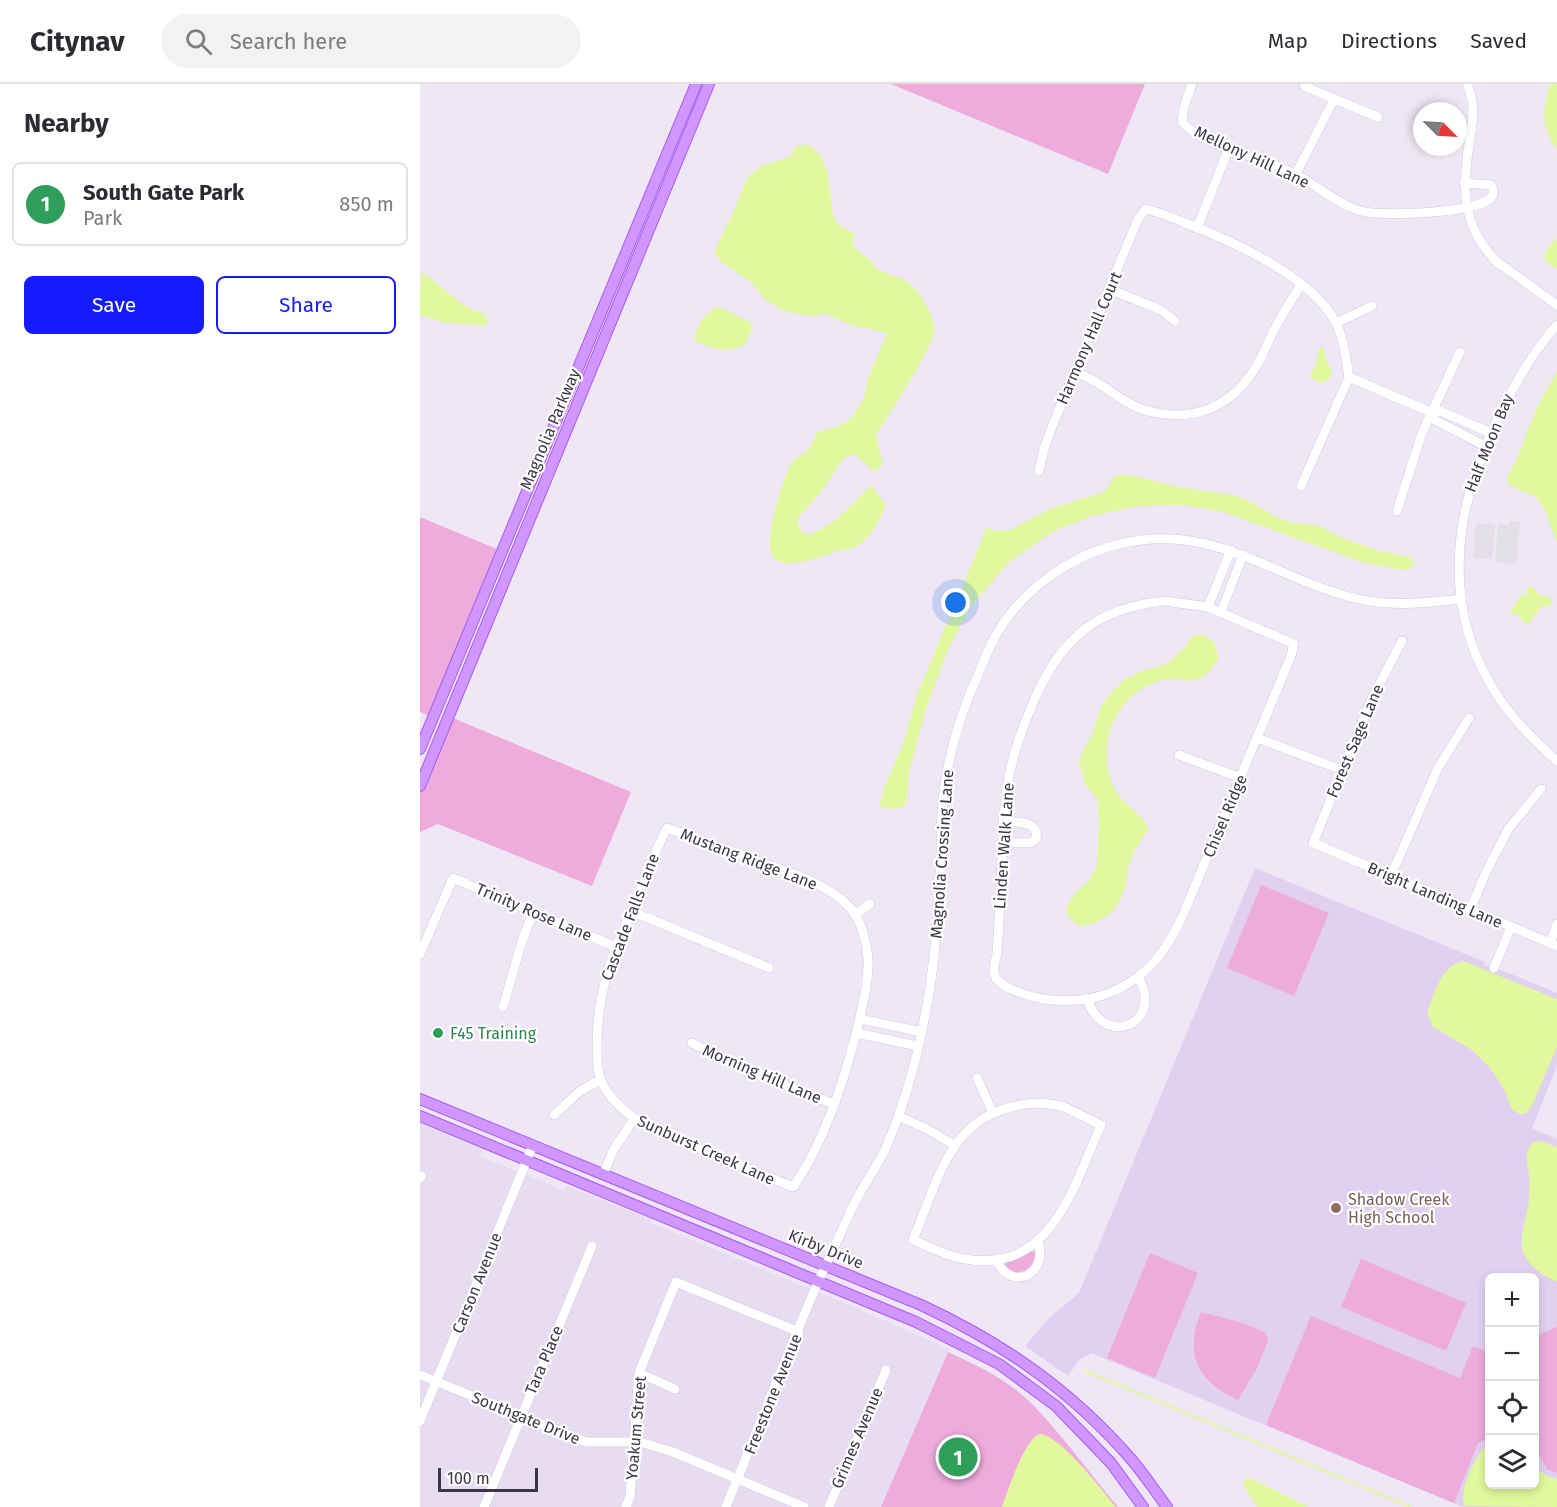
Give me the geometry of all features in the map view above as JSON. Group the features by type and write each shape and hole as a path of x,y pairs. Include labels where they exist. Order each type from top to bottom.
{"main road":[{"name":"Magnolia Parkway","path":"420,748 696,84"},
{"name":"Magnolia Parkway","path":"420,786 709,84"},
{"path":"516,551 511,548 530,499 533,476"},
{"name":"Kirby Drive","path":"420,1099 921,1305 964,1325 1043,1375 1088,1414 1132,1460 1167,1507"},
{"path":"420,1106 451,1112"},
{"name":"Kirby Drive","path":"420,1116 916,1322 999,1364 1056,1406 1111,1463 1143,1507"},
{"path":"1032,1389 1043,1375"}],"street":[{"name":"Mellony Hill Lane","path":"1192,84 1184,107 1182,122 1188,128 1229,148 1296,174 1342,203 1368,212 1396,214 1467,207 1490,200 1493,196 1493,189 1486,184 1464,183"},
{"path":"1304,84 1306,87 1378,117"},
{"path":"1467,84 1473,106 1464,183 1467,207 1475,232 1489,254 1507,270 1557,305"},
{"path":"1296,174 1334,99"},
{"path":"1229,148 1197,228 1259,256 1301,285 1320,301 1336,323 1344,350 1348,377 1300,486"},
{"name":"Harmony Hall Court","path":"1039,471 1053,424 1138,219 1146,209 1197,228"},
{"path":"1075,372 1094,380 1143,410 1178,414 1212,409 1225,402 1253,372 1301,285"},
{"path":"1109,289 1161,310 1175,321"},
{"path":"1336,323 1372,306"},
{"name":"Half Moon Bay","path":"1557,325 1526,363 1485,446 1474,473 1463,514 1459,548 1461,599 1473,649 1493,688 1513,717 1557,761"},
{"path":"1397,511 1430,412 1460,352"},
{"path":"1348,377 1430,412 1440,411 1491,433"},
{"path":"1430,412 1435,420 1485,446"},
{"name":"Magnolia Crossing Lane","path":"819,1281 852,1208 884,1152 898,1116 922,1032 934,957 939,903 942,801 958,724 995,636 1011,613 1036,586 1060,568 1086,555 1120,544 1161,539 1196,541 1231,550 1338,593 1366,601 1410,604 1461,599"},
{"path":"1208,607 1231,550"},
{"path":"1221,612 1243,555"},
{"name":"Linden Walk Lane","path":"1000,983 994,973 997,954 1003,822 1011,767 1024,724 1049,669 1071,640 1091,624 1129,607 1165,601 1208,607 1294,644"},
{"name":"Forest Sage Lane","path":"1312,843 1373,696 1402,641"},
{"name":"Chisel Ridge","path":"1000,983 1020,994 1042,999 1065,1001 1087,998 1128,984 1161,956 1173,937 1241,778 1294,644"},
{"path":"1391,876 1438,768 1469,718"},
{"path":"1257,738 1342,770"},
{"path":"1179,755 1241,778"},
{"path":"1470,910 1487,870 1509,828 1541,789"},
{"path":"1003,822 1031,824 1038,832 1036,839 1030,843 1003,842"},
{"name":"Cascade Falls Lane","path":"600,1080 597,1055 600,1004 605,977 667,828"},
{"name":"Mustang Ridge Lane","path":"667,828 807,879 827,889 855,915"},
{"name":"Bright Landing Lane","path":"1312,843 1553,944"},
{"name":"Trinity Rose Lane","path":"431,927 453,878 616,946"},
{"path":"833,1104 860,1019 868,978 868,959 864,938 855,915 870,904"},
{"path":"631,910 769,968"},
{"path":"503,1007 522,940 533,913"},
{"path":"420,923 431,927 420,954"},
{"path":"1553,944 1557,924"},
{"path":"1494,968 1511,927"},
{"path":"1087,998 1095,1018 1103,1024 1125,1027 1141,1016 1146,1005 1145,988 1138,977"},
{"path":"860,1019 922,1032"},
{"path":"856,1033 918,1046"},
{"name":"Morning Hill Lane","path":"692,1043 746,1070 833,1104"},
{"path":"977,1078 993,1113"},
{"path":"554,1114 580,1091 600,1080"},
{"name":"Sunburst Creek Lane","path":"600,1080 617,1104 634,1119 654,1130 793,1187 817,1144 833,1104"},
{"path":"1021,1104 1052,1104 1071,1110 1101,1125 1061,1214 1038,1241 1020,1252 996,1260 957,1258 913,1240 954,1145 973,1125 993,1113 1021,1104"},
{"path":"898,1116 954,1145"},
{"path":"603,1174 614,1149 634,1119"},
{"name":"Carson Avenue","path":"420,1421 533,1145"},
{"path":"996,1260 1003,1272 1008,1275 1017,1278 1026,1276 1034,1271 1040,1260 1038,1241"},
{"name":"Tara Place","path":"484,1507 592,1246"},
{"name":"Freestone Avenue","path":"726,1507 819,1281"},
{"name":"Yoakum Street","path":"626,1507 630,1497 639,1372 676,1282 799,1332"},
{"name":"Grimes Avenue","path":"829,1507 886,1370"},
{"path":"639,1372 675,1389"},
{"name":"Southgate Drive","path":"420,1375 586,1442 635,1442 674,1452 804,1507"}],"shaded area":[{"path":"891,84 1145,84 1108,174"},
{"path":"1550,84 1557,84 1557,150 1548,134 1544,118"},
{"path":"797,145 810,145 822,157 828,174 833,216 840,226 854,233 853,247 871,261 878,270 905,280 920,294 931,315 935,330 929,347 913,376 876,435 883,464 875,472 854,455 844,458 820,493 798,518 798,525 802,532 809,535 818,531 850,507 871,485 886,505 875,528 855,547 789,563 780,562 773,557 770,549 773,517 785,477 794,460 809,448 817,432 842,425 852,417 864,397 868,379 887,333 851,325 826,314 807,316 784,311 764,299 752,283 720,261 714,252 747,178 761,166 790,157"},
{"path":"1557,238 1557,269 1547,262 1545,254"},
{"path":"421,272 467,307 484,313 488,321 486,326 446,323 420,315"},
{"path":"718,306 753,324 746,344 720,350 694,340 702,320"},
{"path":"1322,347 1331,372 1328,380 1319,383 1310,376 1318,351"},
{"path":"1557,371 1557,542 1544,509 1536,497 1510,486 1506,479 1517,458 1536,409"},
{"path":"1125,474 1180,487 1233,495 1249,501 1276,517 1293,523 1317,525 1340,537 1376,550 1410,557 1415,563 1410,569 1401,570 1365,563 1223,512 1184,505 1137,506 1092,516 1054,531 1010,561 971,606 947,652 925,712 909,773 907,801 903,808 889,809 879,806 903,744 917,695 987,527 995,531 1010,530 1050,509 1104,492 1115,476"},
{"path":"420,517 504,552 435,718 420,712"},
{"path":"1509,521 1520,522 1516,565 1495,561 1498,524 1509,525"},
{"path":"1476,523 1495,525 1492,559 1473,558"},
{"path":"1528,587 1534,588 1539,595 1550,597 1552,602 1550,606 1542,606 1528,624 1510,612 1522,594 1532,599 1526,593"},
{"path":"1203,634 1214,642 1219,658 1211,670 1197,680 1166,680 1142,689 1130,698 1113,723 1107,753 1112,783 1124,802 1145,821 1149,828 1133,855 1125,888 1118,904 1102,920 1078,926 1066,913 1068,904 1076,892 1088,882 1097,866 1099,820 1097,799 1085,784 1079,762 1092,735 1100,709 1108,696 1125,679 1144,670 1167,664 1186,646 1192,636"},
{"path":"448,716 631,792 592,886 438,824 420,832 420,787"},
{"name":"Shadow Creek High School","path":"1255,868 1485,962 1484,965 1557,993 1557,1066 1532,1128 1557,1139 1557,1507 1463,1507 1091,1353 1080,1359 1068,1376 1025,1346 1050,1317 1079,1293"},
{"path":"1261,885 1329,913 1294,996 1227,968"},
{"path":"1463,961 1557,999 1557,1047 1531,1108 1525,1114 1512,1110 1504,1089 1490,1068 1472,1050 1433,1027 1427,1013 1439,981 1449,968"},
{"path":"420,1123 482,1150 480,1157 565,1191 567,1186 652,1220 651,1223 949,1349 881,1507 420,1507"},
{"path":"1535,1141 1557,1147 1557,1282 1530,1263 1522,1246 1529,1199 1527,1157"},
{"path":"1031,1251 1036,1253 1036,1257 1031,1266 1022,1272 1008,1271 1006,1262"},
{"path":"1150,1253 1198,1273 1155,1378 1107,1358"},
{"path":"1361,1259 1466,1303 1446,1351 1341,1307"},
{"path":"1201,1312 1240,1322 1265,1332 1268,1341 1257,1368 1238,1400 1213,1385 1198,1365 1194,1354 1194,1341"},
{"path":"1311,1316 1460,1378 1473,1346 1485,1351 1485,1440 1478,1443 1454,1503 1266,1425"},
{"path":"1557,1327 1557,1473 1548,1470 1539,1455 1539,1334"},
{"path":"948,1352 994,1375 1025,1397 1056,1430 1118,1507 881,1507"},
{"path":"1040,1434 1058,1443 1069,1453 1116,1507 1002,1507 1012,1478 1028,1445"},
{"path":"1484,1448 1485,1489 1539,1489 1539,1470 1557,1479 1557,1507 1465,1506 1463,1500 1466,1482"},
{"path":"1250,1478 1309,1507 1258,1507 1243,1484 1245,1479"}],"waterway":[{"path":"1083,1370 1411,1507"}],"place":[{"name":"F45 Training","path":"438,1033"},
{"name":"Shadow Creek High School","path":"1336,1208"},
{"name":"South Gate Park","path":"958,1457"}]}
